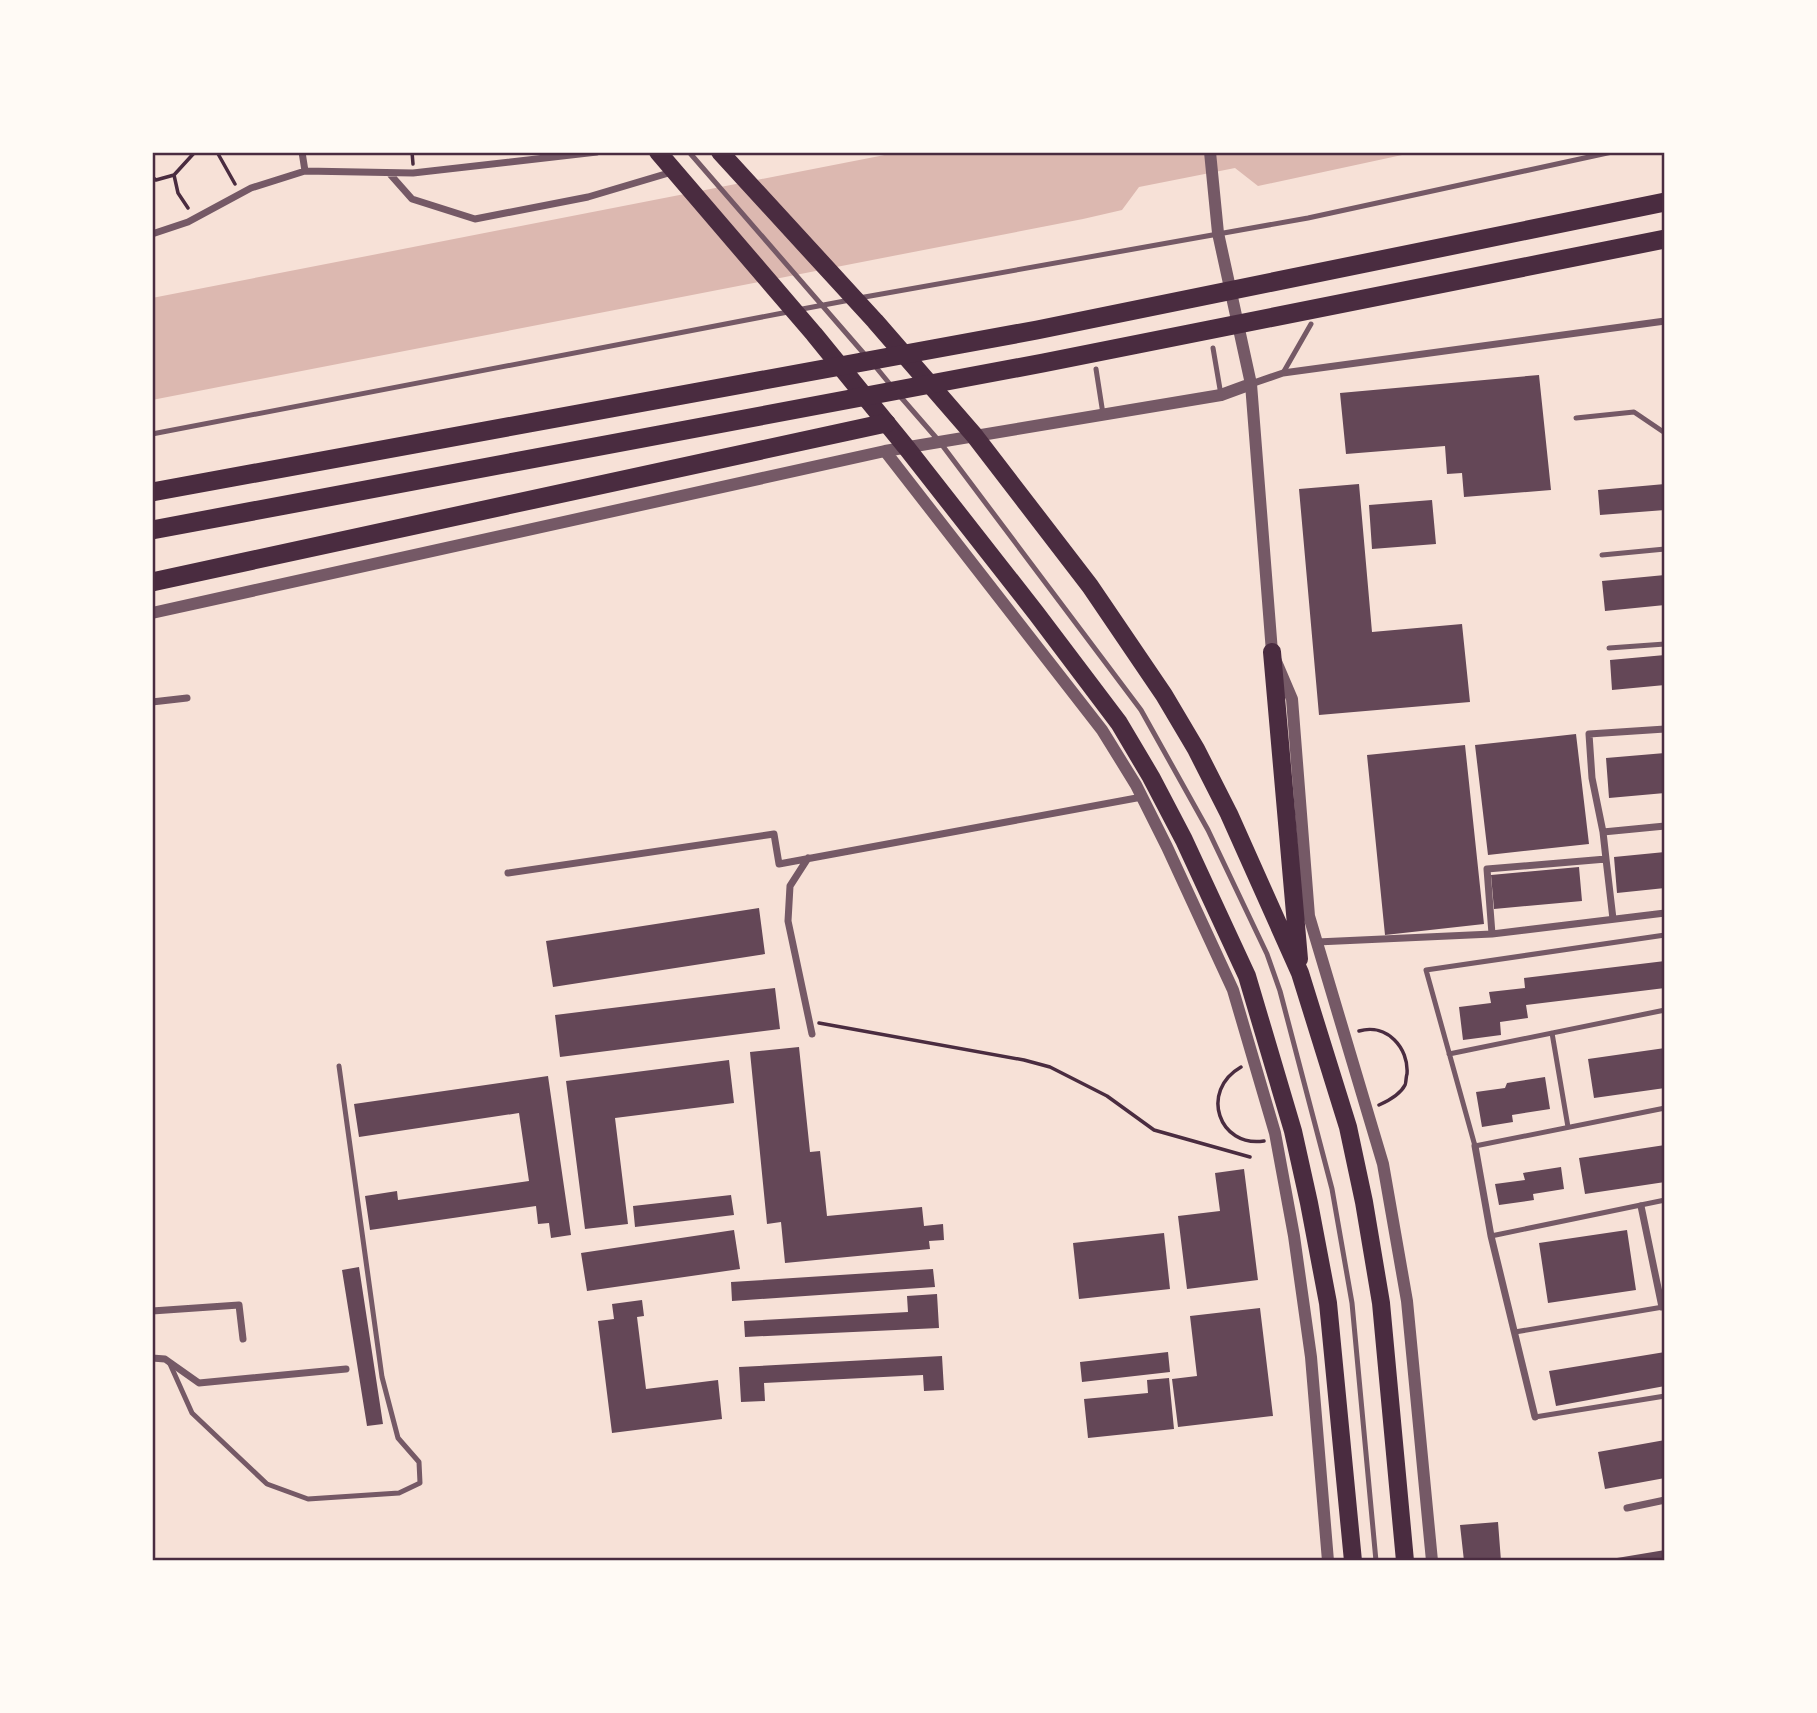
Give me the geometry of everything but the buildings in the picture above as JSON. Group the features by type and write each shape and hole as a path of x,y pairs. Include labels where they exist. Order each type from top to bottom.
{"highway":[{"path":"152,492 1037,330 1665,202"},
{"path":"152,530 1030,366 1665,239"},
{"path":"152,582 886,423"}],"main road":[{"path":"720,153 875,321 974,435 1090,586 1164,695 1196,749 1229,814 1300,973 1348,1127 1381,1303 1405,1561"},
{"path":"666,161 814,334 906,447 1119,723 1151,776 1184,840 1247,976 1293,1131 1328,1303 1353,1561"},
{"path":"1272,653 1300,973"}],"street":[{"path":"302,152 305,171"},
{"path":"152,234 194,218 242,193 305,171 413,173 597,152"},
{"path":"1210,152 1218,233 1251,384 1272,653 1292,698 1309,916 1383,1164 1407,1301 1432,1561"},
{"path":"389,173 412,199 475,219 588,197 666,161"},
{"path":"152,613 885,451 1221,395 1283,373 1665,321"},
{"path":"885,451 1102,730 1142,797 1233,990 1275,1133 1294,1236 1311,1357 1328,1561"},
{"path":"152,702 187,698"},
{"path":"1612,919 1603,832 1592,778 1588,734 1665,729"},
{"path":"508,873 774,834 779,864 1142,797"},
{"path":"1603,832 1665,826"},
{"path":"808,858 790,886 788,921 812,1034"},
{"path":"1492,934 1487,869 1606,859"},
{"path":"1317,942 1492,934 1665,913"},
{"path":"1475,1146 1491,1236 1535,1417"},
{"path":"1640,1206 1664,1307"},
{"path":"152,1311 239,1304 243,1339"},
{"path":"152,1358 169,1361 199,1383 346,1370"},
{"path":"1627,1508 1665,1500"}],"lane":[{"path":"152,434 640,339 1308,218 1612,152"},
{"path":"689,153 939,441 1141,710 1208,830 1267,954 1280,991 1334,1202 1352,1303 1376,1561"},
{"path":"1283,373 1311,324"},
{"path":"1213,348 1221,395"},
{"path":"1096,369 1103,415"},
{"path":"1576,418 1634,412 1665,433"},
{"path":"1602,555 1665,549"},
{"path":"1609,648 1665,644"},
{"path":"1665,935 1426,970 1475,1146 1665,1108"},
{"path":"1449,1054 1665,1010"},
{"path":"1552,1033 1568,1128"},
{"path":"169,1361 192,1413 267,1484 309,1499 399,1493 420,1483 419,1462 398,1438 382,1377 339,1066"},
{"path":"1491,1236 1665,1200"},
{"path":"1515,1332 1664,1307"},
{"path":"1535,1417 1665,1395"}],"path":[{"path":"152,177 156,180 174,175 195,152"},
{"path":"217,152 231,180 242,193"},
{"path":"174,175 178,193 194,218"},
{"path":"809,1020 844,1029 1011,1058 1050,1068 1107,1096 1154,1130 1250,1157"}],"shaded area":[{"path":"900,152 1416,152 1258,186 1235,168 1139,187 1122,210 1083,219 152,400 152,298"}]}
